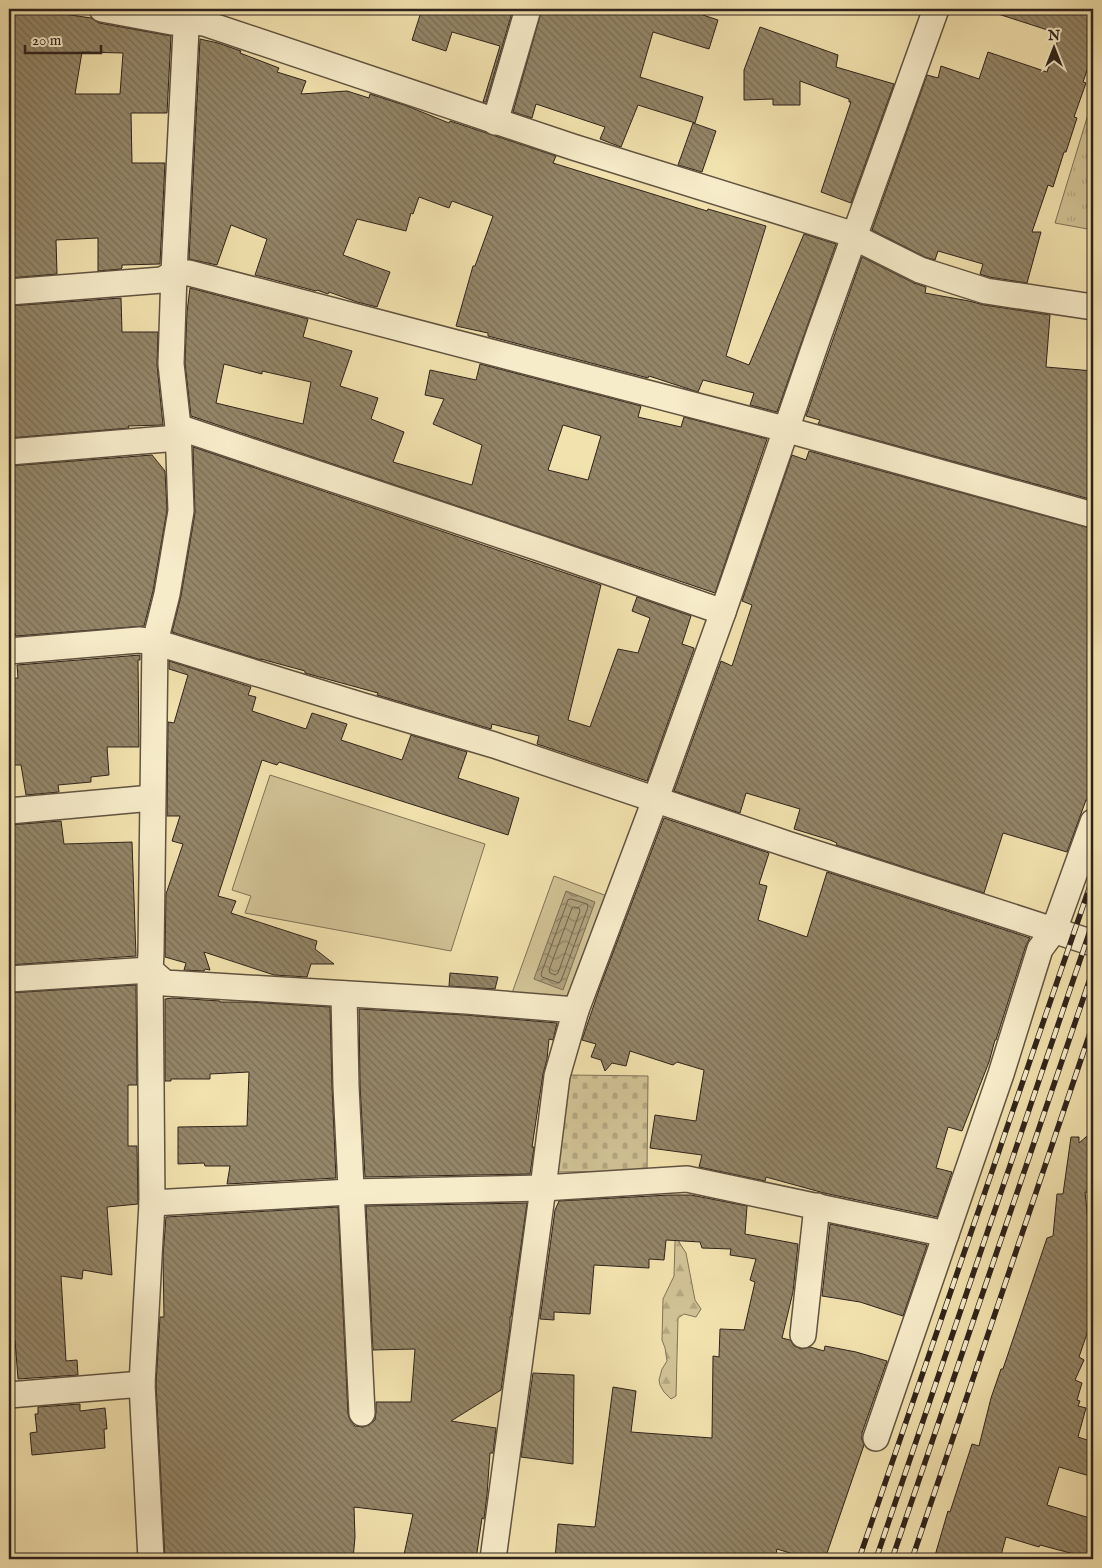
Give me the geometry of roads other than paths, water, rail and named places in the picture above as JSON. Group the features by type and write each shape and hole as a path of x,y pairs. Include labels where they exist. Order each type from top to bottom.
{"street":[{"path":"102,9 172,22 186,15 495,122 842,231 920,270 986,291 1093,308"},
{"path":"495,122 528,9"},
{"path":"493,1559 543,1188 556,1076 576,1010 655,800 936,9"},
{"path":"151,1559 142,1384 152,1202 150,970 155,642 167,594 181,511 178,432 171,364 186,15"},
{"path":"9,292 162,280 174,273 190,273 786,430 1093,515"},
{"path":"9,452 178,432 542,549 722,612"},
{"path":"9,651 139,640 155,642 494,745 655,800 1093,943"},
{"path":"9,811 152,798"},
{"path":"876,1438 1001,1074 1040,949 1054,930 1093,822"},
{"path":"9,979 150,970 165,983 576,1010"},
{"path":"344,994 346,1086 362,1413"},
{"path":"152,1202 351,1192 543,1188 688,1178 946,1234"},
{"path":"803,1335 817,1206"},
{"path":"9,1395 142,1384"}],"water":[{"path":"566,891 595,902 563,990 534,979"}],"railway":[{"path":"859,1559 1093,877"},
{"path":"876,1559 1093,922"},
{"path":"892,1559 1093,970"},
{"path":"912,1559 1093,1024"}]}
